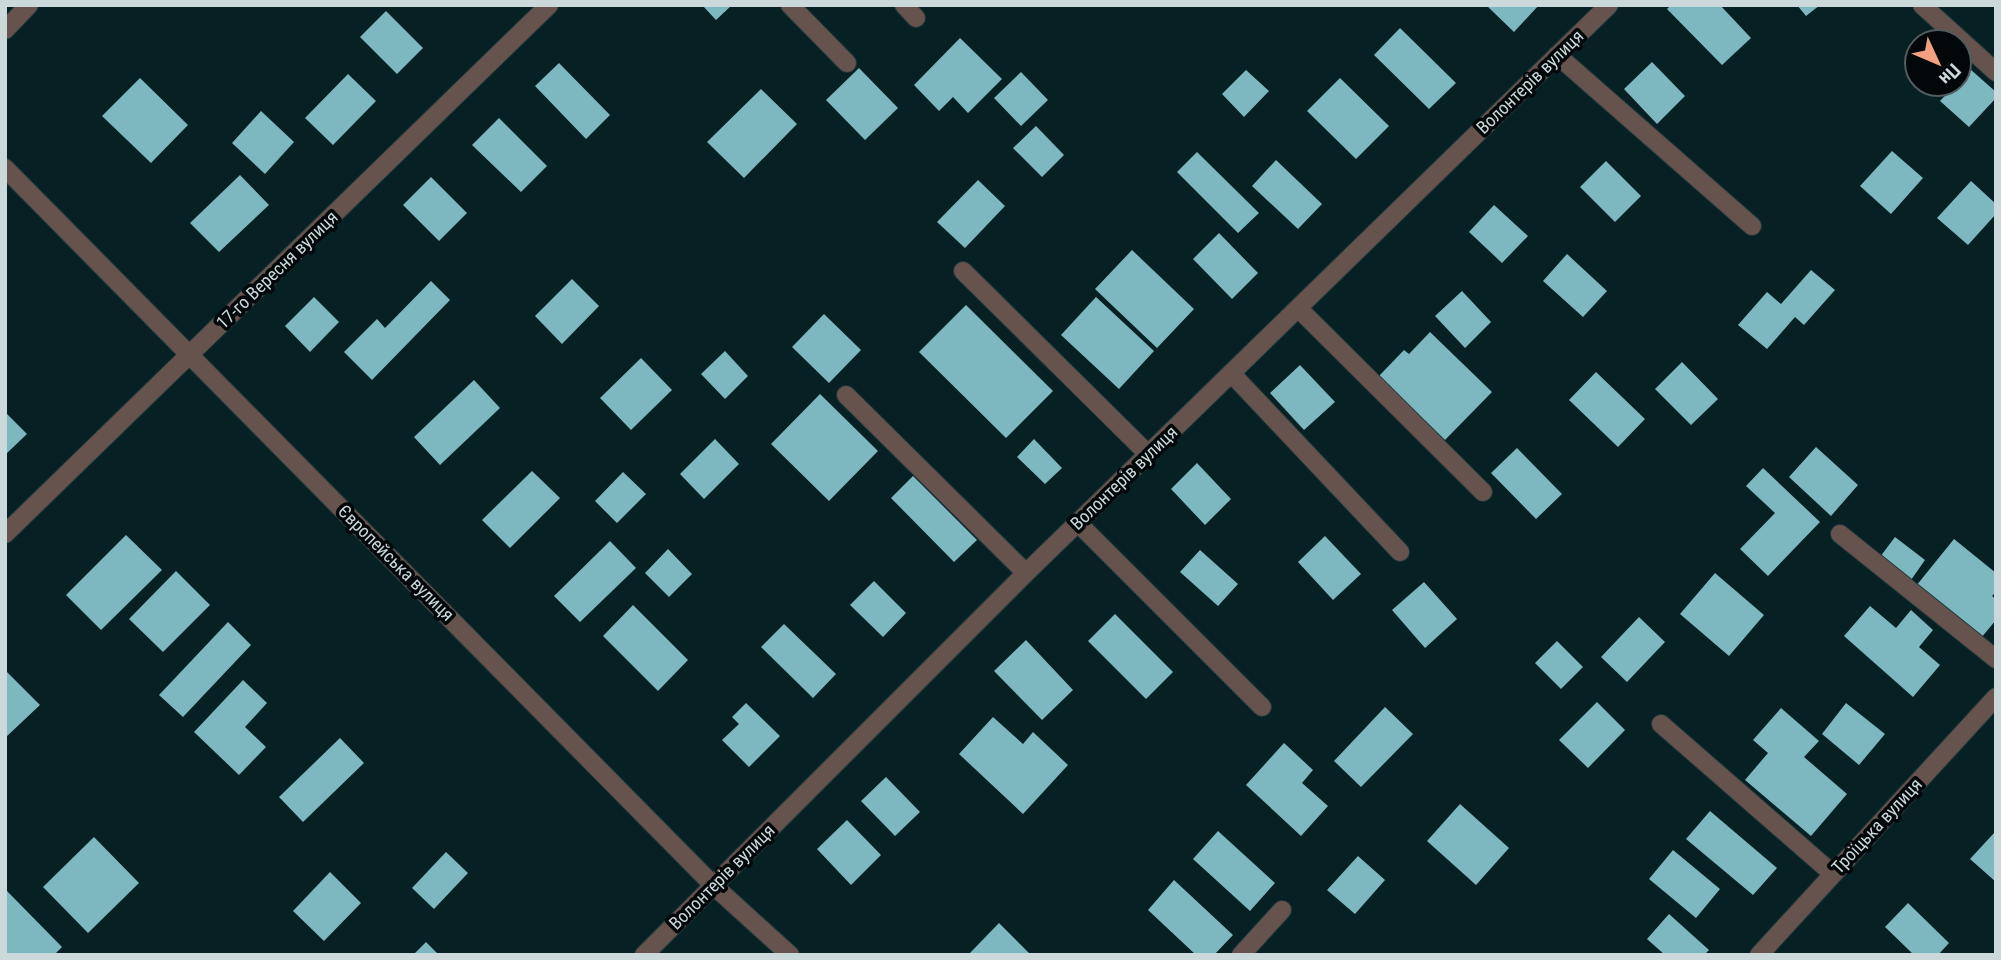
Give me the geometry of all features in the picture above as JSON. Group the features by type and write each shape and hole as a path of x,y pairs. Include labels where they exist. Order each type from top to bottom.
{"street":[{"path":"5,30 29,5"},
{"name":"17-го Вересня вулиця","path":"5,534 549,5"},
{"path":"790,5 847,63"},
{"name":"Волонтерів вулиця","path":"644,955 1026,573 1609,5"},
{"path":"1922,5 1996,72"},
{"path":"1557,55 1752,226"},
{"name":"Європейська вулиця","path":"5,168 714,886 790,955"},
{"path":"963,271 1149,454"},
{"path":"1298,308 1483,492"},
{"path":"1231,373 1400,552"},
{"path":"846,396 1026,573"},
{"path":"1078,523 1262,707"},
{"path":"1840,534 1996,659"},
{"name":"Троїцька вулиця","path":"1759,955 1996,696"},
{"path":"1661,724 1833,874"},
{"path":"1241,955 1282,910"}],"building":[{"path":"702,5 732,5 716,20"},
{"path":"1486,5 1539,5 1514,32"},
{"path":"1671,5 1720,5 1751,38 1722,65 1667,9"},
{"path":"1797,5 1820,5 1806,16"},
{"path":"386,11 423,48 397,74 360,37"},
{"path":"1400,28 1456,83 1429,109 1374,55"},
{"path":"960,38 1002,79 968,113 953,97 939,111 914,85"},
{"path":"1652,62 1685,96 1657,124 1624,89"},
{"path":"559,63 610,115 586,139 535,86"},
{"path":"859,68 898,108 865,140 826,100"},
{"path":"1246,70 1269,91 1244,117 1222,94"},
{"path":"1021,72 1048,100 1021,126 994,98"},
{"path":"1973,72 1996,92 1996,98 1969,127 1940,101 1943,98 1973,98"},
{"path":"348,74 376,101 333,145 305,118"},
{"path":"140,78 188,125 151,163 102,116"},
{"path":"1340,78 1389,126 1356,159 1307,111"},
{"path":"761,89 797,124 744,178 707,142"},
{"path":"261,111 294,142 265,174 232,143"},
{"path":"499,118 547,166 521,192 472,145"},
{"path":"1036,126 1064,155 1042,177 1013,148"},
{"path":"1892,151 1923,178 1891,214 1860,186"},
{"path":"1197,152 1259,213 1238,233 1177,172"},
{"path":"1276,160 1322,204 1298,229 1252,186"},
{"path":"1606,161 1641,196 1615,222 1580,187"},
{"path":"240,175 269,205 219,252 190,223"},
{"path":"431,177 467,213 439,241 403,205"},
{"path":"978,180 1005,206 965,248 937,222"},
{"path":"1971,181 1996,204 1996,214 1968,245 1937,218"},
{"path":"1494,205 1528,236 1502,263 1469,232"},
{"path":"1219,233 1258,273 1232,299 1193,259"},
{"path":"1132,250 1194,309 1157,348 1095,289"},
{"path":"1567,254 1607,291 1583,317 1543,281"},
{"path":"1811,270 1835,290 1804,325 1795,317 1767,349 1738,325 1767,292 1781,304"},
{"path":"572,279 599,306 562,344 535,316"},
{"path":"431,281 450,300 372,380 344,352 377,319 385,328"},
{"path":"1462,291 1491,322 1465,348 1435,316"},
{"path":"314,297 339,322 310,352 285,326"},
{"path":"1096,297 1154,351 1119,389 1061,335"},
{"path":"966,305 1053,391 1006,438 919,352"},
{"path":"824,314 861,350 829,383 792,347"},
{"path":"1430,332 1492,392 1445,440 1379,376 1404,350 1409,354"},
{"path":"725,351 748,376 725,399 701,374"},
{"path":"641,358 672,390 631,430 600,398"},
{"path":"1682,362 1718,399 1691,425 1655,389"},
{"path":"1300,365 1335,402 1304,430 1270,393"},
{"path":"1596,372 1645,419 1618,447 1569,400"},
{"path":"474,380 500,408 440,465 414,437"},
{"path":"820,394 878,451 829,501 771,444"},
{"path":"5,412 27,434 5,455"},
{"path":"715,439 739,464 704,499 680,474"},
{"path":"1034,439 1062,468 1045,484 1017,457"},
{"path":"1816,447 1858,485 1831,516 1789,477"},
{"path":"1517,448 1562,494 1536,519 1491,473"},
{"path":"1197,463 1231,499 1205,525 1171,489"},
{"path":"1763,468 1820,522 1768,576 1740,549 1775,513 1746,486"},
{"path":"532,471 560,498 510,548 482,520"},
{"path":"623,472 646,494 617,523 595,501"},
{"path":"913,476 977,540 954,562 891,498"},
{"path":"126,535 162,570 101,630 66,595"},
{"path":"1325,536 1361,574 1333,600 1298,562"},
{"path":"1895,537 1925,560 1911,580 1880,557"},
{"path":"1954,539 1996,573 1996,592 1992,596 1996,599 1996,620 1981,638 1916,586"},
{"path":"610,541 636,568 580,622 554,596"},
{"path":"668,549 692,574 669,597 645,573"},
{"path":"1200,550 1238,584 1218,606 1180,572"},
{"path":"176,571 210,605 163,652 129,619"},
{"path":"1715,573 1764,615 1729,656 1680,614"},
{"path":"874,581 906,613 883,637 850,605"},
{"path":"1424,582 1457,619 1425,648 1392,610"},
{"path":"633,605 688,660 658,691 603,636"},
{"path":"1870,606 1896,628 1911,610 1933,630 1919,647 1940,665 1913,697 1844,636"},
{"path":"1115,614 1173,672 1146,699 1088,641"},
{"path":"1639,617 1665,642 1627,682 1601,657"},
{"path":"228,622 251,645 183,717 159,695"},
{"path":"784,624 836,674 813,698 761,647"},
{"path":"1026,640 1073,690 1042,720 994,671"},
{"path":"1557,641 1583,667 1561,689 1535,663"},
{"path":"5,670 40,705 5,738"},
{"path":"243,680 267,703 245,727 266,747 239,775 194,732"},
{"path":"1597,702 1625,730 1588,768 1559,740"},
{"path":"746,703 780,736 749,767 722,740 739,724 732,717"},
{"path":"1846,703 1885,734 1859,765 1822,734"},
{"path":"1385,707 1413,734 1361,787 1334,761"},
{"path":"1781,708 1819,741 1804,757 1847,794 1811,836 1745,780 1768,753 1753,740"},
{"path":"993,717 1023,744 1033,732 1068,765 1023,814 959,754"},
{"path":"340,738 364,763 303,822 279,797"},
{"path":"1284,743 1313,770 1302,783 1328,806 1301,836 1246,785"},
{"path":"886,777 920,812 895,836 861,801"},
{"path":"1460,804 1509,848 1476,885 1427,841"},
{"path":"1710,811 1777,868 1753,895 1686,839"},
{"path":"847,820 881,855 851,885 817,849"},
{"path":"1218,831 1275,883 1250,911 1193,859"},
{"path":"1994,833 1996,835 1996,882 1970,859"},
{"path":"94,837 139,883 88,933 43,887"},
{"path":"1673,850 1720,889 1696,918 1649,879"},
{"path":"446,852 468,873 434,909 412,888"},
{"path":"1358,856 1385,880 1355,914 1327,890"},
{"path":"330,872 361,903 324,941 293,911"},
{"path":"1174,880 1233,935 1214,955 1196,955 1148,910"},
{"path":"7,891 62,947 54,955 5,955"},
{"path":"1908,903 1949,943 1938,955 1914,955 1885,927"},
{"path":"1669,914 1709,950 1704,955 1665,955 1647,939"},
{"path":"999,923 1029,953 968,955"},
{"path":"426,942 439,955 413,955"}]}
